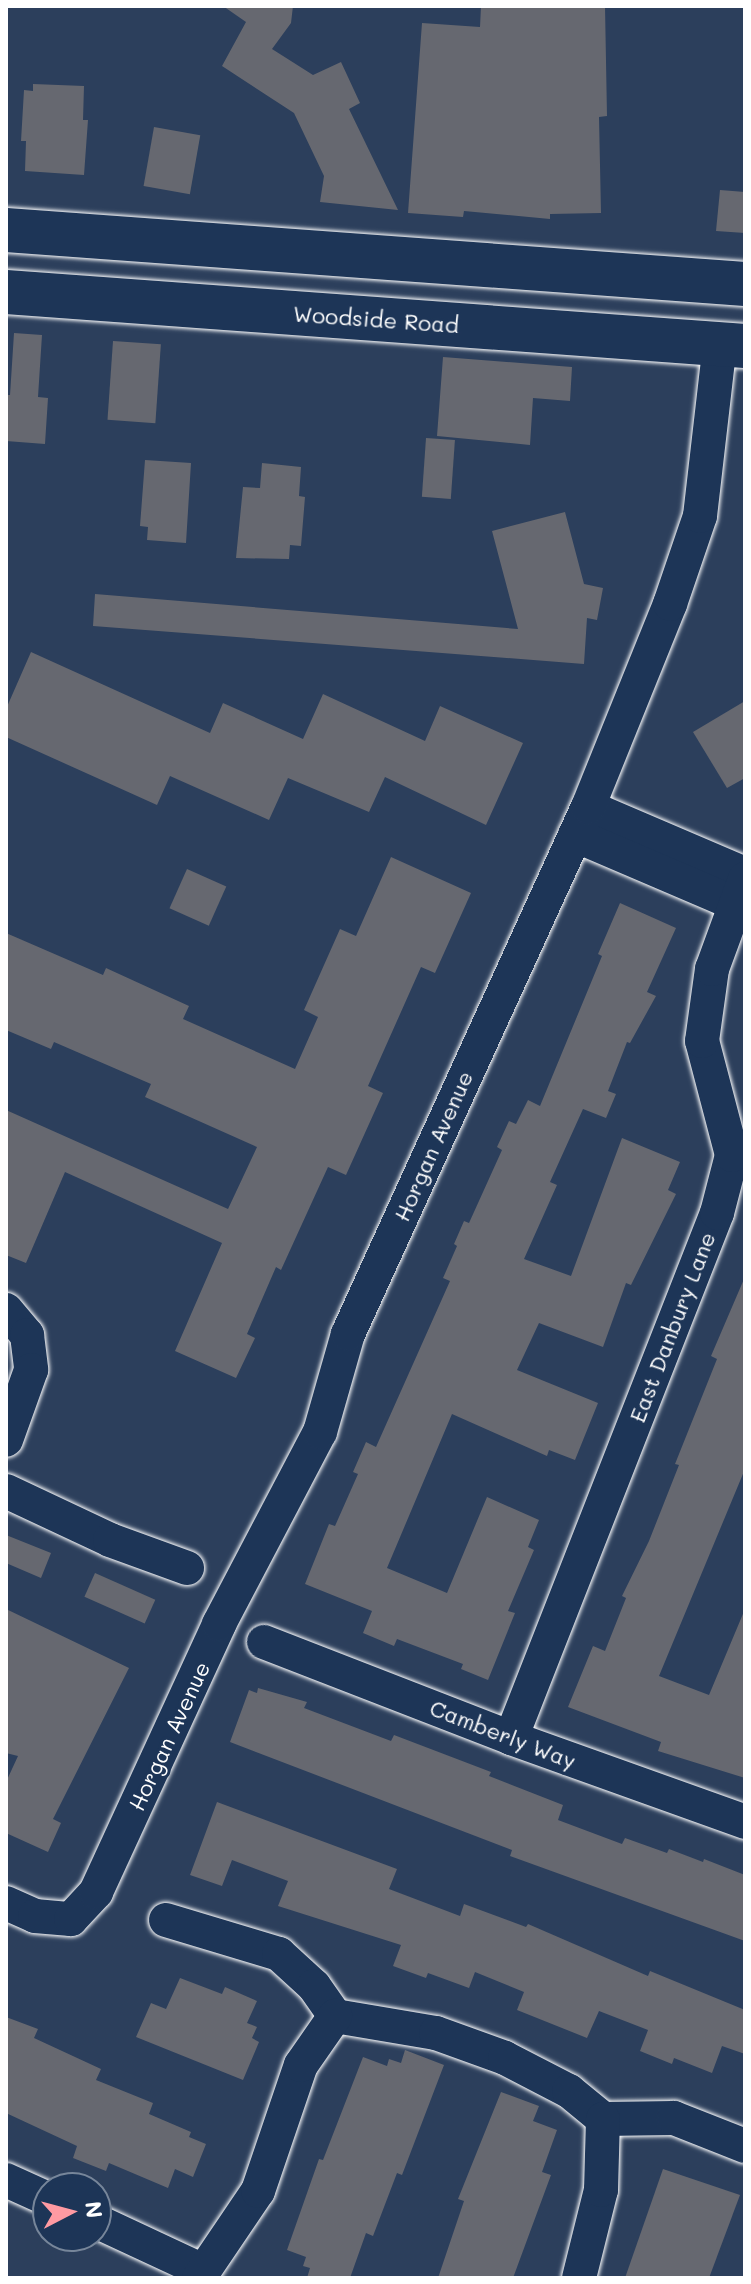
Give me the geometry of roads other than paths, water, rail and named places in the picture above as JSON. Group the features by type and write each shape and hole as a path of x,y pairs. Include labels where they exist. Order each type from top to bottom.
{"main road":[{"path":"6,230 745,284"},
{"name":"Woodside Road","path":"6,292 732,345"}],"street":[{"name":"Horgan Avenue","path":"6,1903 35,1916 71,1919 96,1892 219,1624 320,1432 348,1334 581,821 670,604 700,516 732,345"},
{"path":"581,821 741,886"},
{"name":"East Danbury Lane","path":"511,1738 717,1213 732,1155 702,1041 712,969 741,886"},
{"path":"6,1310 27,1335 31,1370 6,1440"},
{"path":"6,1491 110,1540 187,1568"},
{"name":"Camberly Way","path":"264,1642 511,1738 745,1822"},
{"path":"166,1920 279,1954 314,1986 335,2016 436,2033 505,2058 569,2091 603,2119 674,2118 745,2146"},
{"path":"112,2229 201,2274 258,2191 301,2065 335,2016"},
{"path":"579,2278 601,2190 603,2119"},
{"path":"6,2180 32,2192"}]}
